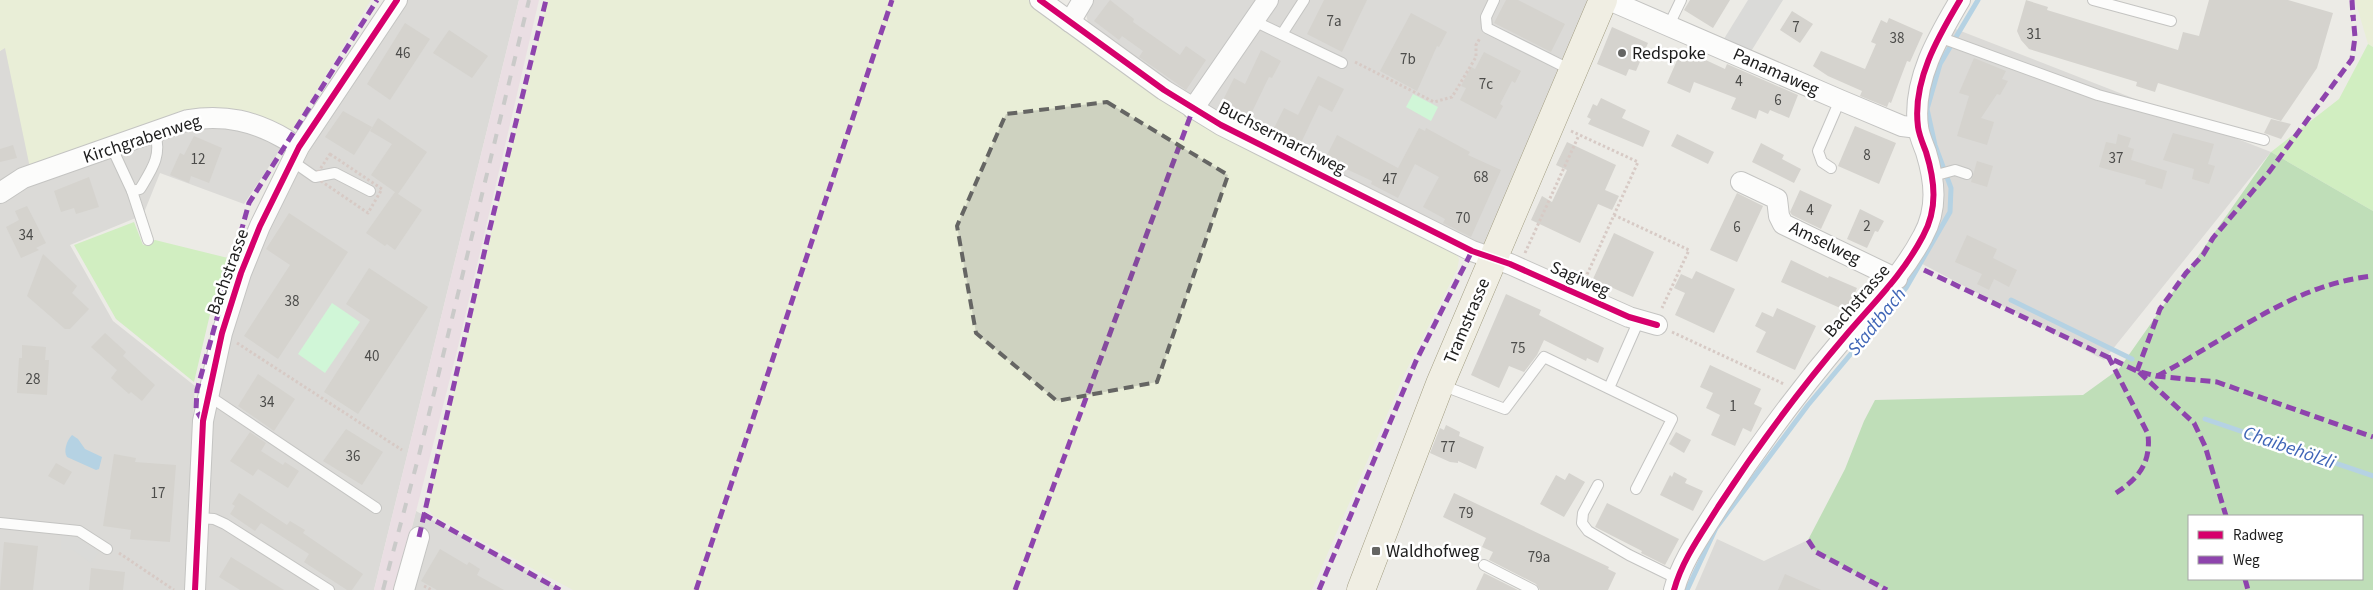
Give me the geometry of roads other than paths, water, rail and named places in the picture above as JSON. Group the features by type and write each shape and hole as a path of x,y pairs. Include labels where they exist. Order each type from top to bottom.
{"main road":[{"name":"Tramstrasse","path":"1360,590 1440,384 1603,0"}],"street":[{"name":"Bachstrasse","path":"195,590 200,518 201,439 222,333 244,265 292,161 397,0"},
{"name":"Buchsermarchweg","path":"1040,0 1194,109 1230,130 1492,259"},
{"path":"1070,22 1083,0"},
{"path":"1194,109 1268,0"},
{"name":"Panamaweg","path":"1608,0 1902,126 1918,128"},
{"name":"Bachstrasse","path":"1676,584 1697,541 1747,463 1798,395 1847,334 1896,279 1915,266 1924,234 1932,215 1934,197 1941,174 1918,128 1918,102 1929,58 1949,40 1960,0"},
{"name":"Kirchgrabenweg","path":"0,193 23,178 188,120 218,117 254,123 287,140"},
{"name":"Amselweg","path":"1741,182 1776,199 1779,216 1784,224 1896,279"},
{"name":"Sagiweg","path":"1492,259 1650,323"},
{"path":"404,590 419,537"}],"lane":[{"path":"1282,34 1304,0"},
{"path":"1494,0 1486,17 1487,28 1572,70"},
{"path":"1669,25 1682,0"},
{"path":"2094,0 2171,22"},
{"path":"1254,21 1345,61"},
{"path":"1949,40 2098,95 2264,140"},
{"path":"1830,168 1822,162 1818,151 1840,100"},
{"path":"132,191 140,189 153,167 159,146 155,133"},
{"path":"112,148 132,191 148,240"},
{"path":"292,161 315,177 335,172 370,191"},
{"path":"1941,174 1955,170 1967,174"},
{"path":"1609,388 1650,323"},
{"path":"1440,384 1505,409 1544,357 1672,419 1636,489"},
{"path":"209,396 376,508"},
{"path":"1598,485 1583,514 1582,523 1588,531 1612,543 1676,584"},
{"path":"200,518 214,519 225,524 329,590"},
{"path":"0,523 79,531 107,549"},
{"path":"1484,565 1533,590"}],"water":[{"path":"72,435 78,439 85,449 102,457 99,469 96,470 67,457 65,452 66,446"}],"waterway":[{"name":"Stadtbach","path":"1687,590 1716,528 1808,405 1906,288 1950,212 1951,188 1935,145 1927,109 1940,64 1978,0"},
{"name":"Chaibehölzli","path":"2011,300 2132,359"},
{"name":"Chaibehölzli","path":"2205,419 2373,476"}],"railway":[{"path":"383,590 419,455 529,0"}],"place":[{"name":"Redspoke","path":"1622,53"},
{"name":"Waldhofweg","path":"1376,551"}]}
